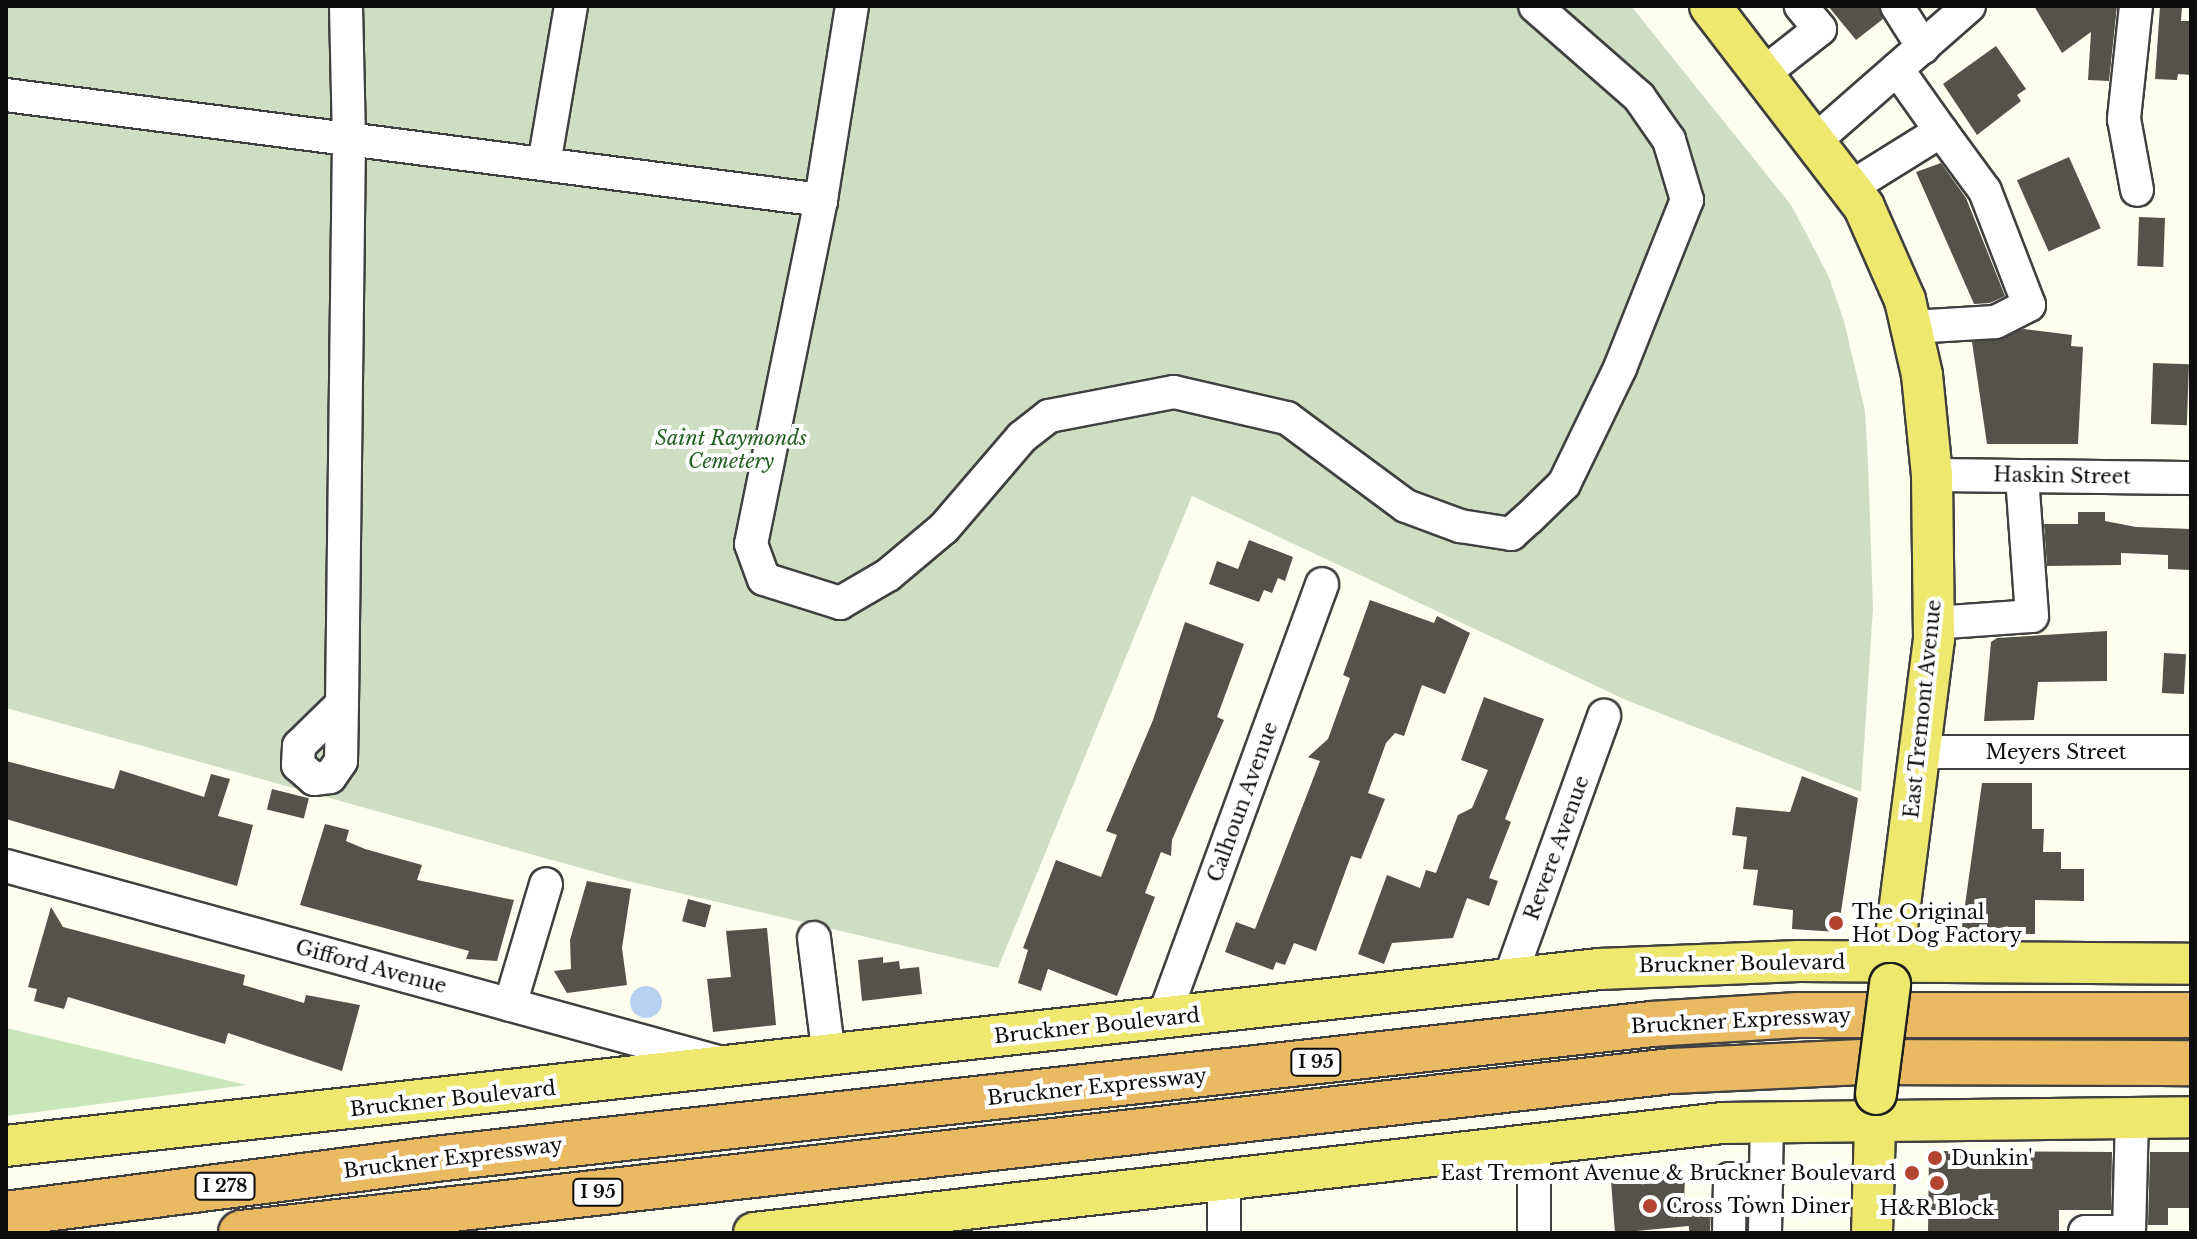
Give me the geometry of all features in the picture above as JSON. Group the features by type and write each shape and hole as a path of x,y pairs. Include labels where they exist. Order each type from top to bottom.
{"highway":[{"name":"Bruckner Expressway","path":"6,1214 444,1158 1663,1023 1822,1015 2191,1015"},
{"name":"I 95","path":"241,1233 1648,1073 1816,1063 2191,1063"},
{"name":"I 95","path":"6,1192 444,1158"},
{"path":"288,1233 336,1222"}],"main road":[{"name":"East Tremont Avenue","path":"1710,6 1817,139 1851,187 1885,251 1912,327 1932,475 1934,623 1921,752 1875,1105 1872,1233"},
{"name":"Bruckner Boulevard","path":"6,1146 1509,980 1749,961 1891,973 2191,964"},
{"path":"754,1233 911,1224 1224,1179 1767,1120 1875,1105 2191,1117"}],"street":[{"path":"342,704 349,139 346,6"},
{"path":"544,164 571,6"},
{"path":"852,6 821,200 752,519 754,562 764,579 840,603 888,575 944,528 1022,437 1049,416 1174,392 1287,418 1406,506 1460,526 1511,534 1564,484 1620,368 1687,200 1684,173 1669,140 1639,97 1535,6"},
{"path":"1764,73 1820,29 1801,6"},
{"path":"1897,6 1923,47"},
{"path":"1817,139 1969,6"},
{"path":"2136,6 2124,119 2137,190"},
{"path":"1897,69 1985,191 2029,305 1995,322 1912,327"},
{"path":"6,95 821,200"},
{"path":"1851,187 1941,131"},
{"name":"Haskin Street","path":"1932,475 2191,478"},
{"path":"1934,623 2032,616 2022,476"},
{"name":"Calhoun Avenue","path":"1163,1019 1322,584"},
{"name":"Revere Avenue","path":"1509,980 1604,716"},
{"name":"Meyers Street","path":"1921,752 2191,752"},
{"name":"Gifford Avenue","path":"6,866 737,1067"},
{"path":"510,1005 546,884"},
{"path":"814,938 829,1057"},
{"path":"2085,1232 2129,1232 2132,1117"},
{"path":"1765,1233 1767,1120"},
{"path":"1534,1144 1534,1233"},
{"path":"1224,1179 1224,1233"},
{"path":"1729,1233 1730,1179 1767,1179"}],"green space":[{"name":"Saint Raymonds Cemetery","path":"6,6 1631,6 1791,205 1828,275 1844,321 1865,411 1868,462 1873,608 1861,792 1626,700 1192,496 998,968 624,880 6,708"},
{"path":"6,1028 247,1085 6,1116"}],"water":[{"path":"646,986 657,991 662,1002 657,1013 646,1018 635,1013 630,1002 635,991"}],"building":[{"path":"1828,6 1878,6 1883,19 1856,40"},
{"path":"2034,6 2117,6 2109,81 2088,80 2091,32 2062,53"},
{"path":"2160,6 2182,6 2181,21 2191,21 2191,75 2178,74 2177,80 2155,79"},
{"path":"1996,46 2026,89 2017,95 2021,101 1977,135 1943,84"},
{"path":"2069,157 2101,228 2049,251 2017,180"},
{"path":"1941,163 1966,198 2005,296 1990,303 1974,304 1916,172"},
{"path":"2139,217 2165,218 2163,267 2137,266"},
{"path":"2024,329 2072,335 2071,346 2083,347 2078,444 1987,444 1972,342"},
{"path":"2153,363 2189,364 2187,425 2151,424"},
{"path":"2078,512 2105,512 2105,521 2136,527 2191,529 2191,570 2168,569 2168,555 2121,553 2121,565 2047,566 2044,524 2078,524"},
{"path":"1249,540 1293,557 1285,581 1278,578 1272,593 1264,590 1259,602 1209,584 1217,561 1238,569"},
{"path":"1370,600 1434,623 1437,616 1470,633 1445,694 1422,685 1404,736 1395,733 1386,743 1368,793 1385,799 1361,859 1351,856 1316,951 1294,943 1285,965 1276,962 1273,970 1225,952 1236,922 1255,929 1320,761 1308,757 1328,739 1350,678 1343,675"},
{"path":"1185,622 1244,644 1217,717 1224,720 1172,840 1171,856 1161,852 1145,893 1155,897 1117,996 1048,969 1041,991 1018,983 1028,950 1023,948 1056,860 1101,877 1117,835 1106,831 1153,720"},
{"path":"2107,631 2107,681 2038,682 2034,720 1984,721 1991,642 1997,638"},
{"path":"2164,653 2186,654 2184,694 2162,693"},
{"path":"1484,697 1544,719 1505,819 1511,822 1489,878 1498,881 1489,906 1467,898 1453,938 1392,943 1384,964 1358,954 1387,875 1420,888 1426,870 1436,873 1458,815 1472,808 1488,770 1461,760"},
{"path":"6,761 114,789 120,770 204,797 211,774 230,779 218,816 253,825 237,886 6,819"},
{"path":"1802,776 1858,798 1838,932 1792,929 1793,910 1753,905 1758,870 1743,869 1747,837 1732,835 1736,807 1790,812"},
{"path":"1982,783 2032,783 2032,829 2044,829 2043,852 2061,852 2061,869 2084,869 2084,901 2035,900 2035,934 1961,934"},
{"path":"272,789 309,798 304,819 267,809"},
{"path":"325,824 349,830 346,841 422,865 417,880 514,900 497,961 466,959 469,951 300,905"},
{"path":"587,881 631,889 622,948 627,985 567,993 554,971 571,969 570,940"},
{"path":"688,899 711,905 705,927 682,921"},
{"path":"51,907 63,927 245,975 243,985 304,1003 306,995 360,1005 342,1071 228,1033 225,1044 68,997 64,1009 34,1001 37,989 28,987"},
{"path":"767,928 776,1025 713,1032 707,979 731,977 726,931"},
{"path":"883,957 883,963 899,961 900,969 919,967 922,994 862,1001 858,960"},
{"path":"1929,1151 2112,1152 2111,1210 2059,1210 2059,1233 1928,1233"},
{"path":"2150,1152 2191,1152 2191,1208 2168,1208 2168,1225 2148,1225"},
{"name":"Cross Town Diner","path":"1668,1171 1685,1177 1684,1204 1711,1204 1710,1233 1689,1233 1689,1226 1615,1233 1611,1181"}],"place":[{"name":"The Original Hot Dog Factory","path":"1836,923"},
{"name":"Dunkin'","path":"1935,1158"},
{"name":"East Tremont Avenue & Bruckner Boulevard","path":"1912,1173"},
{"name":"H&R Block","path":"1937,1183"},
{"name":"Cross Town Diner","path":"1650,1206"}]}
